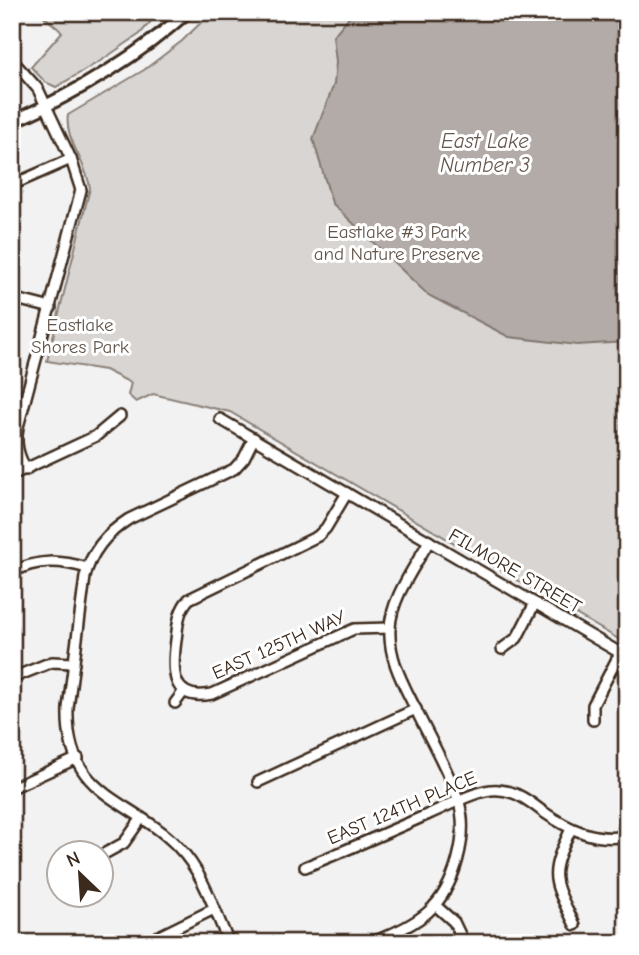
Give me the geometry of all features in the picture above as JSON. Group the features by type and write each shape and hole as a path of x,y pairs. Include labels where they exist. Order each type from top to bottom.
{"main road":[{"path":"12,122 46,106 126,60 187,12"}],"street":[{"path":"12,60 32,80 46,106 71,159 81,190 15,442 26,470"},
{"path":"12,185 71,159"},
{"path":"12,298 51,308"},
{"path":"12,406 23,408"},
{"path":"12,475 96,436 120,416"},
{"name":"FILMORE STREET","path":"220,419 623,655"},
{"path":"229,943 190,860 168,837 95,787 78,758 68,719 87,568 98,547 117,527 234,469 244,458 254,438"},
{"path":"176,703 184,691 173,670 179,615 184,604 204,590 318,536 326,528 347,493"},
{"path":"372,943 416,922 435,905 449,883 461,836 459,801 394,662 390,628 398,598 429,541"},
{"path":"12,572 49,561 87,568"},
{"path":"502,649 517,638 535,603"},
{"name":"EAST 125TH WAY","path":"184,691 196,696 212,694 354,629 390,628"},
{"path":"593,720 593,705 623,655"},
{"path":"12,678 52,662 74,663"},
{"path":"258,782 416,709"},
{"path":"12,788 78,758"},
{"name":"EAST 124TH PLACE","path":"306,867 489,790 509,792 521,797 570,829 595,836 627,836"},
{"path":"116,847 124,843 141,819"},
{"path":"570,829 554,875 575,925"},
{"path":"435,905 454,922 464,943"},
{"path":"145,943 214,909"},
{"path":"12,933 22,943"}],"green space":[{"path":"39,12 159,12 140,34 56,87 45,82 31,67 62,32"},
{"name":"Eastlake #3 Park and Nature Preserve","path":"212,12 627,12 627,644 230,412 153,394 136,402 128,395 131,383 105,370 47,361 90,188 85,169 69,133 68,115 144,70 182,41"}],"water":[{"name":"East Lake Number 3","path":"353,12 627,12 627,342 577,345 509,337 428,295 332,203 313,139 334,84 336,62 333,36"}],"park label":[{"name":"Eastlake Shores Park","path":"80,336"}]}
